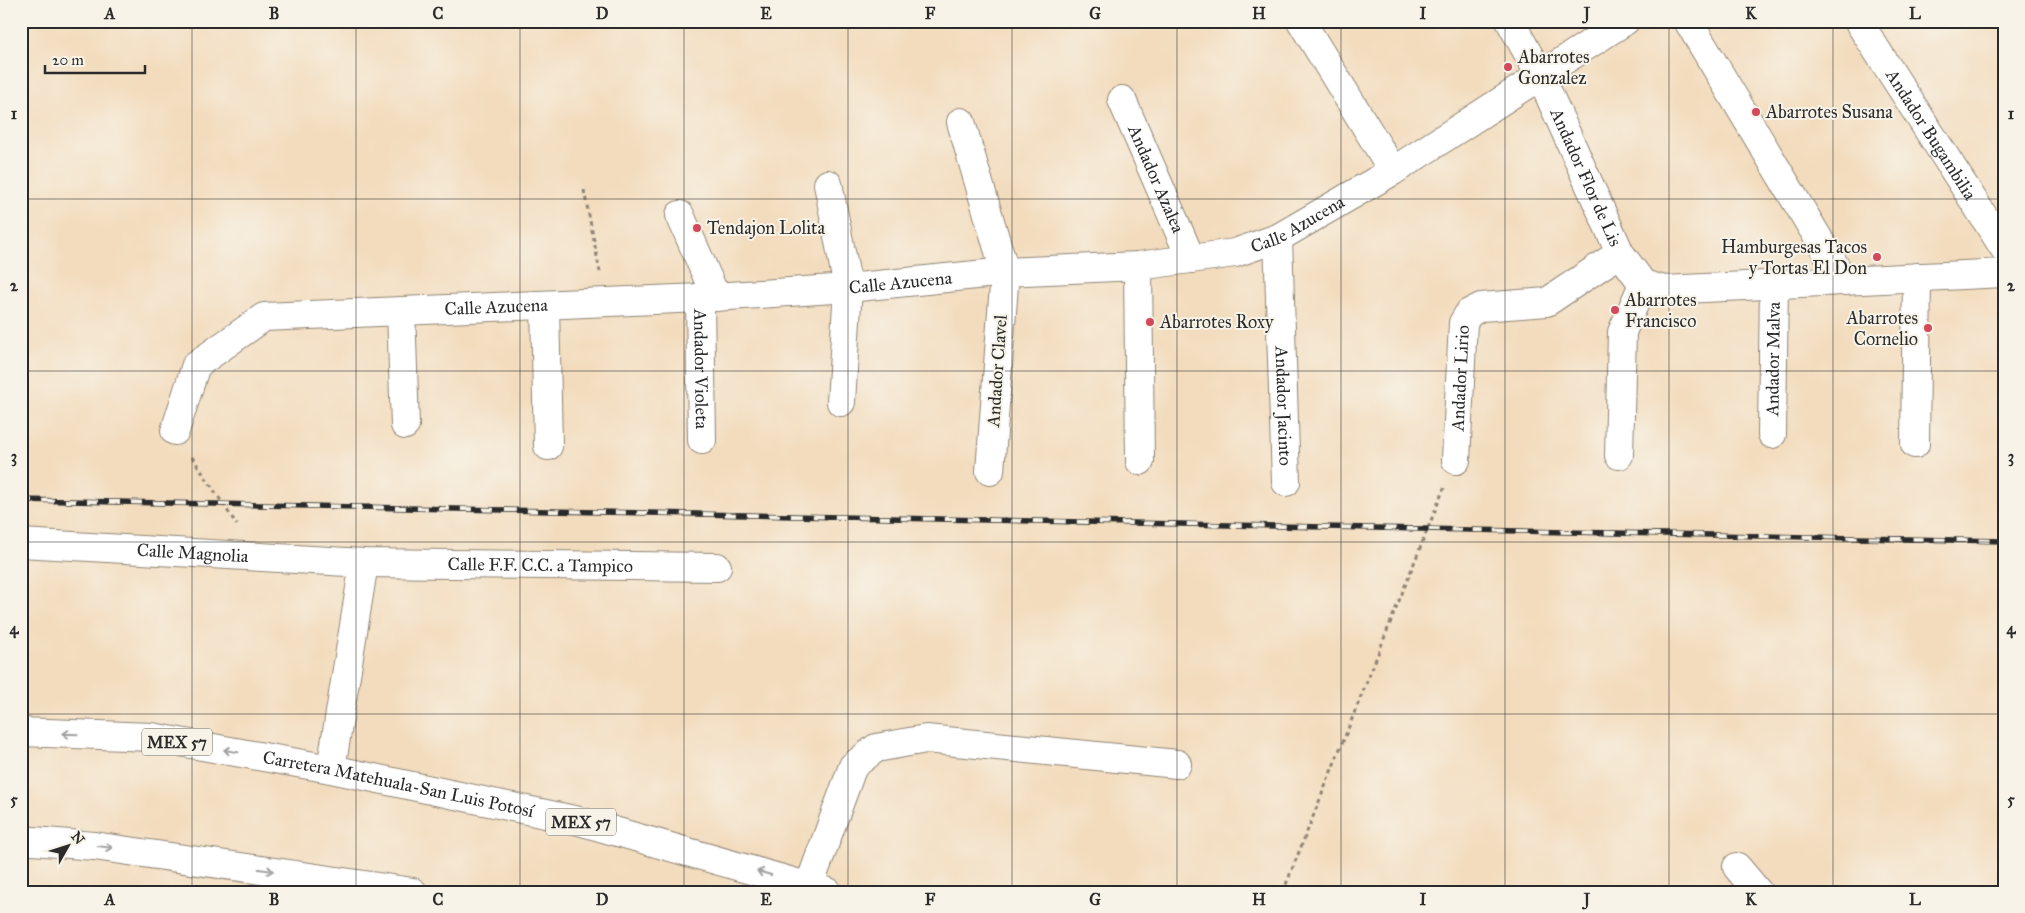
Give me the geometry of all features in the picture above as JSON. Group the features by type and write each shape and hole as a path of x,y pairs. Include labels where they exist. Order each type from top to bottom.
{"main road":[{"path":"1301,21 1393,171"},
{"name":"Andador Flor de Lis","path":"1510,21 1541,77 1620,253 1654,287"},
{"name":"Calle Azucena","path":"175,431 196,365 264,317 708,298 848,288 1004,272 1138,266 1235,253 1278,238 1393,171 1625,21"},
{"path":"1688,21 1844,281"},
{"name":"Andador Bugambilia","path":"1858,21 2004,248"},
{"name":"Andador Azalea","path":"1122,100 1191,259"},
{"path":"961,122 1004,272"},
{"path":"828,184 848,288 841,402"},
{"path":"680,215 708,298"},
{"name":"Andador Jacinto","path":"1278,238 1286,482"},
{"name":"Andador Lirio","path":"1456,460 1463,324 1469,313 1481,307 1547,302 1620,253"},
{"path":"1138,266 1140,460"},
{"name":"Andador Clavel","path":"990,471 1004,272"},
{"path":"1619,454 1622,332 1654,287 1774,284 2004,273"},
{"path":"1915,444 1918,277"},
{"name":"Andador Malva","path":"1772,434 1774,284"},
{"name":"Andador Violeta","path":"702,440 708,298"},
{"path":"545,305 548,446"},
{"path":"401,311 405,425"},
{"name":"Calle Magnolia","path":"21,543 364,563"},
{"path":"331,769 364,563"},
{"name":"Calle F.F. C.C. a Tampico","path":"364,563 717,567"},
{"name":"Carretera Matehuala-San Luis Potosí","path":"21,732 152,737 331,769 579,821 818,889"},
{"path":"818,889 853,766 876,748 926,739 1177,764"},
{"path":"21,840 94,846 413,892"},
{"path":"1737,867 1758,892"}],"path":[{"path":"584,190 606,302"},
{"path":"175,431 221,504 260,557"},
{"path":"1283,892 1456,460"}],"railway":[{"path":"21,500 2004,541"}],"place":[{"name":"Abarrotes Gonzalez","path":"1508,67"},
{"name":"Abarrotes Susana","path":"1756,112"},
{"name":"Tendajon Lolita","path":"697,228"},
{"name":"Hamburgesas Tacos y Tortas El Don","path":"1877,257"},
{"name":"Abarrotes Francisco","path":"1615,310"},
{"name":"Abarrotes Roxy","path":"1150,322"},
{"name":"Abarrotes Cornelio","path":"1928,328"}]}
